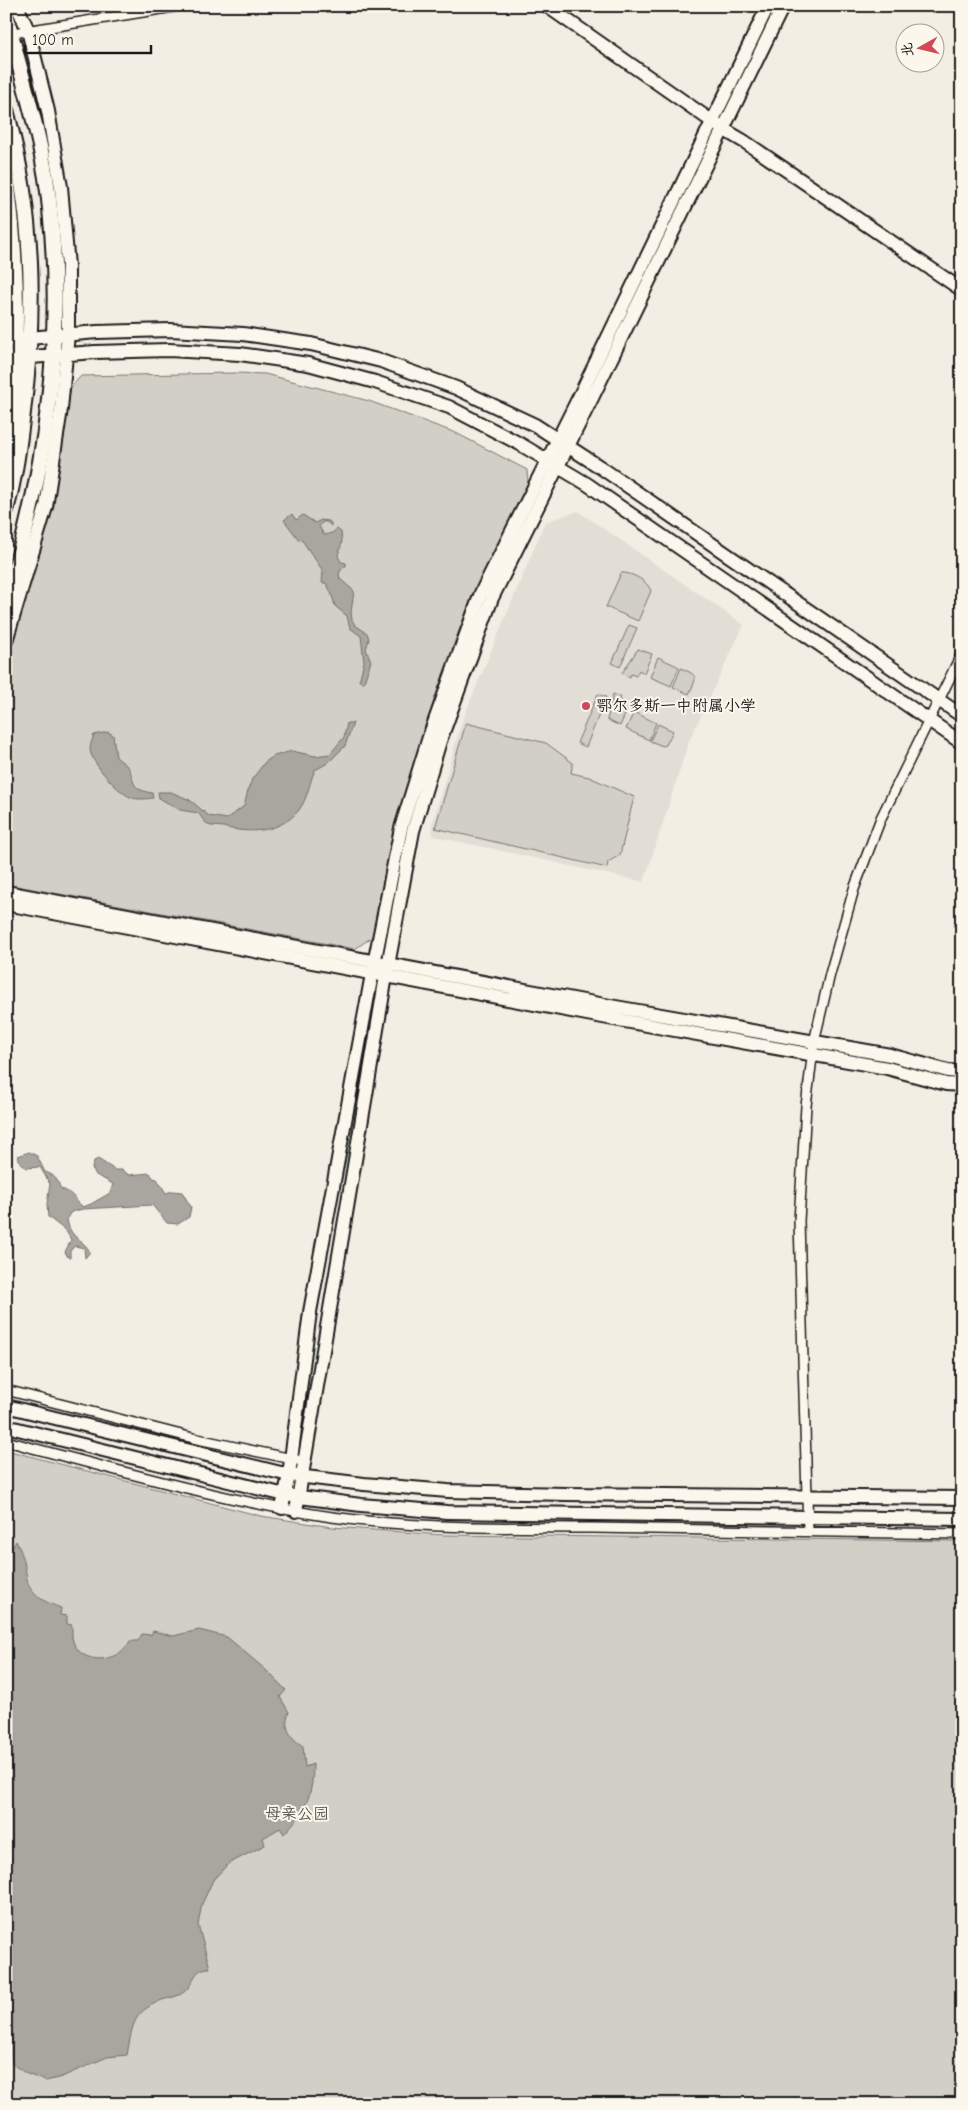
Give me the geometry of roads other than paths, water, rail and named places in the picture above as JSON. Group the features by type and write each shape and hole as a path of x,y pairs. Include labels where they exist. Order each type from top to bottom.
{"main road":[{"path":"6,13 8,34 39,139 50,208 56,304 61,335 60,355 50,391 42,450 28,519 6,598"},
{"path":"6,110 16,146 27,211 31,308 17,339 19,450 6,510"}],"street":[{"path":"17,6 28,30 48,111 61,186 68,266 61,335"},
{"path":"8,34 180,6"},
{"path":"547,6 718,125 962,290"},
{"path":"718,125 768,6"},
{"path":"296,1511 413,831 440,741 492,598 553,464 718,125 783,6"},
{"path":"6,165 14,218 17,339 170,330 243,334 311,344 381,360 456,388 535,425 563,443 962,716"},
{"path":"6,449 12,418 16,358 169,350 240,354 308,364 376,382 449,407 520,444 587,484 962,743"},
{"path":"6,641 46,506 61,409 60,355"},
{"path":"282,1508 291,1459 310,1312 373,967 401,828 429,737 481,593 553,464"},
{"path":"808,1531 799,1221 806,1106 814,1048 830,974 854,889 881,818 962,653"},
{"path":"6,892 388,970 814,1048 946,1084 962,1085"},
{"path":"6,904 373,967"},
{"path":"814,1048 890,1055 948,1071 962,1072"},
{"path":"6,1390 193,1438 304,1461"},
{"path":"6,1406 288,1475 448,1492 962,1498"},
{"path":"6,1426 298,1498 361,1505 447,1512 962,1519"},
{"path":"6,1442 195,1489 282,1508 370,1521 465,1528 962,1534"}],"place":[{"name":"鄂尔多斯一中附属小学","path":"586,706"}],"park label":[{"name":"母亲公园","path":"297,1814"}]}
